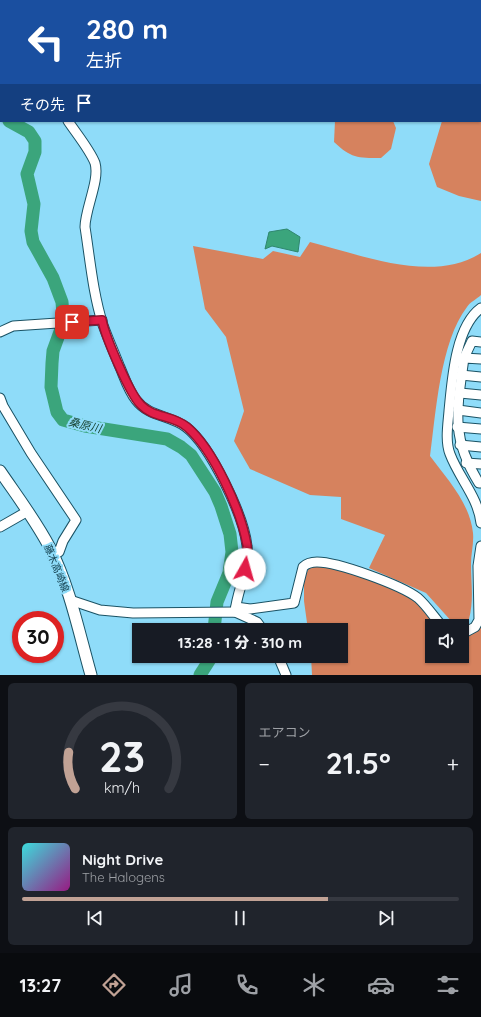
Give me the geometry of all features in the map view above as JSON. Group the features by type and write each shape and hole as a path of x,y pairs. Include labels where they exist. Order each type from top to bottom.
{"main road":[{"name":"藤木高崎線","path":"0,472 41,531 53,554 70,600 91,675"}],"street":[{"path":"69,122 94,163 94,185 85,216 85,227 102,320 135,399 152,413 172,418 187,427 204,447 230,492 236,506 247,547 245,569 236,609"},
{"path":"481,308 471,320 462,337 456,356 452,385 448,444 449,453 471,491 480,513 481,523"},
{"path":"0,332 13,326 102,320"},
{"path":"480,340 472,341 464,358 461,375 457,427 460,445 466,463 479,483 481,483"},
{"path":"464,358 481,359"},
{"path":"461,375 481,377"},
{"path":"460,393 481,395"},
{"path":"0,398 3,406 31,453 76,520 63,540 59,552 53,554"},
{"path":"458,410 481,413"},
{"path":"457,427 481,429"},
{"path":"460,445 481,447"},
{"path":"466,463 481,464"},
{"path":"0,527 28,512"},
{"path":"469,630 475,627 479,620 478,566 481,546"},
{"path":"70,600 100,610 134,613 250,609 294,603 303,567 307,564 316,562 335,564 392,585 409,593 418,599 436,619"},
{"path":"236,609 257,623"},
{"path":"281,663 286,675"}],"shaded area":[{"path":"335,122 393,122 396,128 391,149 381,158 355,156 345,151 334,142"},
{"path":"442,122 481,122 481,201 459,196 437,187 429,164"},
{"path":"287,229 300,237 298,252 272,246 265,249 269,232"},
{"path":"310,242 374,259 419,267 441,266 462,262 481,253 481,295 467,307 458,322 451,339 445,358 437,399 430,456 457,492 463,502 471,522 473,533 471,564 472,598 469,619 449,619 426,593 369,568 385,535 341,519 341,497 310,495 250,469 234,441 244,411 226,337 205,309 193,246 263,259 273,251 300,257"},
{"path":"318,565 329,567 368,578 406,595 418,603 432,619 425,619 425,663 469,663 469,631 481,620 481,675 312,675 311,663 348,663 348,623 307,623 304,601 304,578 310,566"}],"waterway":[{"name":"桑原川","path":"11,122 29,132 35,141 35,152 27,174 34,204 31,231 33,242 53,278 62,302 63,314 61,329 53,351 52,363 51,387 57,412 63,420 85,426 167,439 191,455 215,492 230,534 232,552 229,573 217,602 215,623"},
{"name":"桑原川","path":"200,675 208,663"}],"route":[{"path":"72,322 102,320 127,383 135,399 142,407 152,413 172,418 187,427 204,447 230,492 236,506 247,547 245,569"}]}
